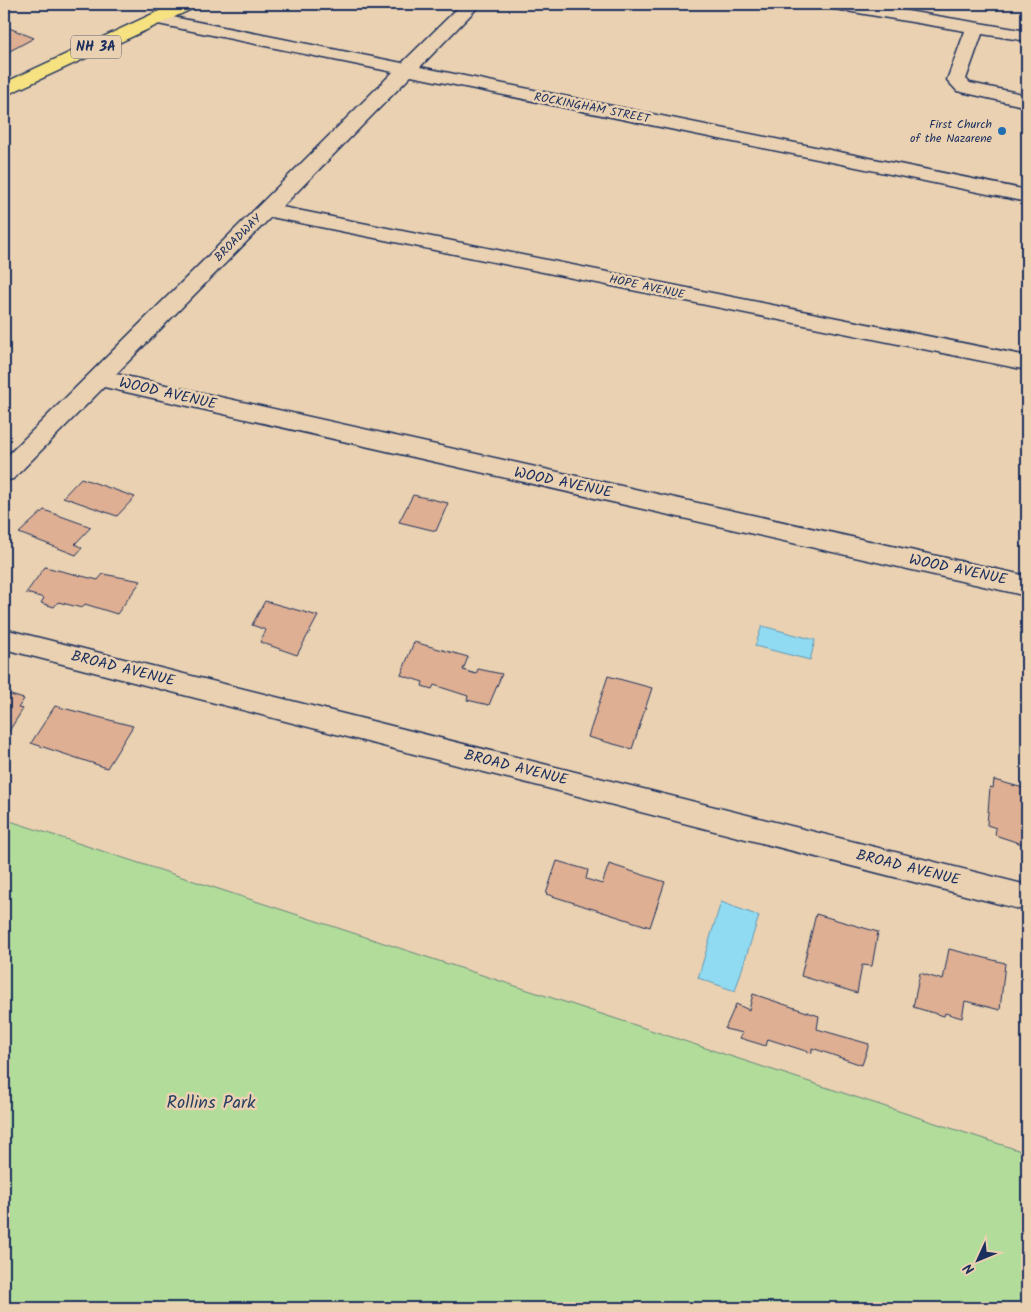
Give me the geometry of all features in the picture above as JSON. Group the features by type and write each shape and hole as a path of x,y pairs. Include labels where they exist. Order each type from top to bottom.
{"main road":[{"name":"NH 3A","path":"4,90 188,4"}],"street":[{"name":"BROADWAY","path":"4,473 472,4"},
{"path":"836,4 1027,36"},
{"name":"ROCKINGHAM STREET","path":"158,19 1024,195"},
{"path":"975,27 956,80 964,87 1027,101"},
{"path":"1024,195 1027,175"},
{"name":"HOPE AVENUE","path":"266,210 1027,363"},
{"name":"WOOD AVENUE","path":"99,378 323,430 1027,586"},
{"name":"BROAD AVENUE","path":"4,639 1027,898"}],"green space":[{"name":"Rollins Park","path":"4,819 1027,1153 1027,1308 4,1308"}],"water":[{"path":"762,626 815,640 810,660 755,646"},
{"path":"721,902 759,916 735,991 698,978"}],"building":[{"path":"4,26 34,38 8,52 4,50"},
{"path":"81,478 135,497 117,516 63,497"},
{"path":"413,495 448,503 436,531 399,522"},
{"path":"44,510 91,527 75,544 82,548 76,555 19,533"},
{"path":"45,567 98,580 103,574 141,581 117,614 85,604 82,608 58,602 54,607 41,603 44,598 26,593"},
{"path":"265,601 318,616 297,655 260,642 266,630 252,625"},
{"path":"414,642 468,657 463,670 476,674 478,669 502,674 489,705 467,700 468,696 434,685 432,689 422,686 423,682 401,675"},
{"path":"608,676 652,688 632,749 588,737"},
{"path":"4,693 24,699 18,708 23,709 4,739"},
{"path":"55,706 133,726 107,768 31,743"},
{"path":"994,780 1027,789 1027,837 1023,836 1022,844 995,835 996,828 987,825 990,787 993,788"},
{"path":"557,861 588,870 586,879 602,884 609,864 665,882 650,927 546,894"},
{"path":"816,914 878,932 872,966 862,965 857,993 801,976"},
{"path":"949,949 1005,963 1000,1010 965,1001 962,1018 945,1013 944,1016 913,1007 920,973 943,980"},
{"path":"753,994 819,1016 817,1029 869,1044 862,1065 812,1048 812,1053 768,1039 766,1046 740,1038 743,1033 725,1029 736,1004 749,1010"}],"place":[{"name":"First Church of the Nazarene","path":"1002,131"}]}
